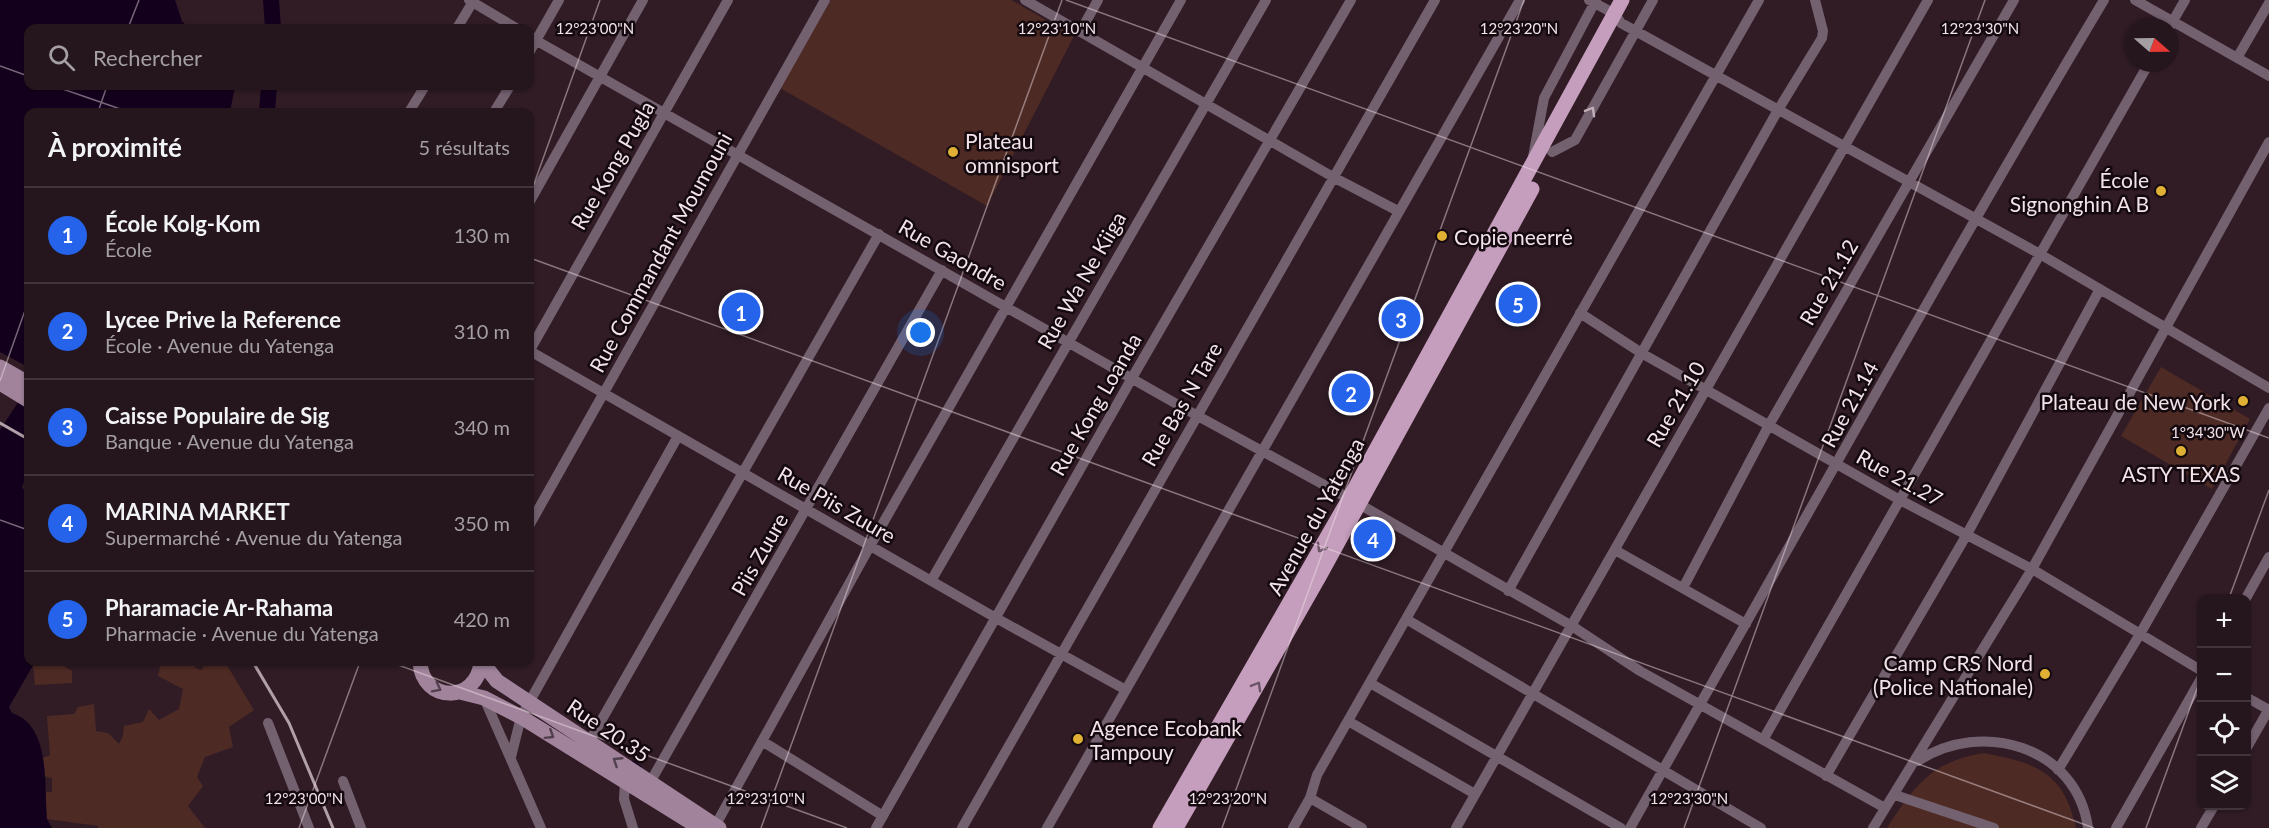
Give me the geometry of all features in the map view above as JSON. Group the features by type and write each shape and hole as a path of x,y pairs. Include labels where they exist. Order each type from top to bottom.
{"main road":[{"name":"Avenue du Yatenga","path":"1160,828 1185,797 1552,152 1618,18 1622,0"},
{"name":"Avenue du Yatenga","path":"1354,501 1532,169 1618,18 1633,0"},
{"path":"0,367 24,388"},
{"path":"0,383 24,389"},
{"name":"Rue 20.35","path":"420,666 426,682 433,688 484,698 520,717 625,782 647,789"},
{"path":"460,692 475,681 480,666"},
{"name":"Rue 20.35","path":"484,666 497,681 589,742 647,789 712,828"},
{"name":"Avenue du Yatenga","path":"1176,828 1185,797"}],"street":[{"path":"534,37 559,0"},
{"path":"534,194 644,0"},
{"name":"Rue Kong Pugla","path":"534,343 728,0"},
{"name":"Rue Commandant Moumouni","path":"534,517 825,0"},
{"path":"1025,0 1333,177 1398,211"},
{"path":"1080,32 1098,0"},
{"path":"712,828 870,546 1182,0"},
{"name":"Rue Wa Ne Kiiga","path":"931,581 1266,0"},
{"name":"Rue Kong Loanda","path":"876,828 1132,378 1351,0"},
{"name":"Rue Bas N Tare","path":"962,828 1435,0"},
{"path":"1047,828 1520,0"},
{"path":"1552,152 1575,140 1653,0"},
{"path":"1293,828 1310,798 1317,775 1759,0"},
{"name":"Rue 21.10","path":"1456,828 1928,0"},
{"name":"Rue 21.12","path":"1683,588 1769,425 2014,0"},
{"name":"Rue 21.14","path":"1630,828 1838,465 1974,218 2104,0"},
{"path":"2135,0 2162,18"},
{"path":"2174,18 2185,0"},
{"path":"460,24 472,1 509,24"},
{"path":"1532,169 1544,98 1593,1 1637,31 2038,253 2164,329 2269,388"},
{"path":"1508,591 1779,110 1822,38 1820,1"},
{"path":"2237,58 2269,3"},
{"path":"2179,28 2269,76"},
{"name":"Rue Gaondre","path":"534,39 1196,415 1354,501 1572,626 1640,671 1884,808"},
{"path":"1763,740 2038,253 2144,72"},
{"path":"412,108 423,90"},
{"path":"496,108 508,90"},
{"path":"1873,828 2032,569 2269,142"},
{"path":"589,742 741,472 879,234"},
{"name":"Piis Zuure","path":"647,789 942,270"},
{"path":"1826,776 1966,536 2100,289"},
{"name":"Rue 21.27","path":"1580,314 1643,354 1900,500 2032,569 2197,668"},
{"name":"Rue Piis Zuure","path":"534,352 931,581 1126,690"},
{"path":"2058,770 2140,634 2269,408"},
{"path":"511,756 520,717 678,436"},
{"path":"1615,550 1746,624"},
{"path":"2248,594 2269,557"},
{"path":"1406,619 1534,692 1662,772 1761,828"},
{"path":"1370,683 1621,828"},
{"path":"2116,828 2197,686"},
{"path":"484,698 499,737 511,756 541,828"},
{"path":"2251,699 2269,709 2251,742"},
{"path":"1348,721 1475,794"},
{"path":"268,723 309,828"},
{"path":"1915,762 1945,746 1962,741 1988,740 2013,744 2030,750 2058,770 2081,804 2088,828"},
{"path":"762,741 883,816"},
{"path":"343,781 361,828"},
{"path":"625,782 624,799 633,828"},
{"path":"1895,795 1994,828"},
{"path":"1310,798 1362,828"},
{"path":"2201,828 2212,810"}],"shaded area":[{"path":"0,0 175,0 185,24 24,24 24,90 234,90 231,108 24,108 24,365 0,352"},
{"name":"Plateau omnisport","path":"831,0 1011,0 1074,36 987,206 780,88"},
{"path":"2161,367 2250,419 2212,489 2121,436"},
{"path":"24,393 24,482 22,487 24,490 24,666 33,666 9,707 12,713 25,720 34,730 39,743 45,774 47,819 52,828 0,828 0,430"},
{"path":"33,666 64,666 72,671 72,683 35,685"},
{"path":"160,666 195,666 195,668 201,670 204,666 227,666 254,710 229,727 233,747 205,757 197,777 203,786 188,806 205,828 98,828 98,826 47,819 44,792 52,792 52,778 43,776 43,758 50,755 47,716 74,714 78,707 94,704 96,731 108,733 119,744 124,726 143,722 149,709 159,720 179,709 183,689 158,676"},
{"path":"1984,753 2019,761 2045,773 2064,794 2076,828 1887,828 1906,800 1926,778 1951,762"}],"waterway":[{"path":"271,0 273,24"},
{"path":"267,108 269,90"},
{"path":"633,762 640,767"}],"railway":[{"path":"0,423 24,437"},
{"path":"255,666 289,723 333,828"}],"place":[{"name":"Plateau omnisport","path":"953,152"},
{"name":"École Signonghin A B","path":"2161,191"},
{"name":"Copie neerrė","path":"1442,236"},
{"name":"Pharamacie Ar-Rahama","path":"1518,304"},
{"name":"École Kolg-Kom","path":"741,312"},
{"name":"Caisse Populaire de Sig","path":"1401,319"},
{"name":"Lycee Prive la Reference","path":"1351,393"},
{"name":"Plateau de New York","path":"2243,401"},
{"name":"ASTY TEXAS","path":"2181,451"},
{"name":"MARINA MARKET","path":"1373,539"},
{"name":"Camp CRS Nord (Police Nationale)","path":"2045,674"},
{"name":"Agence Ecobank Tampouy","path":"1078,739"}]}
